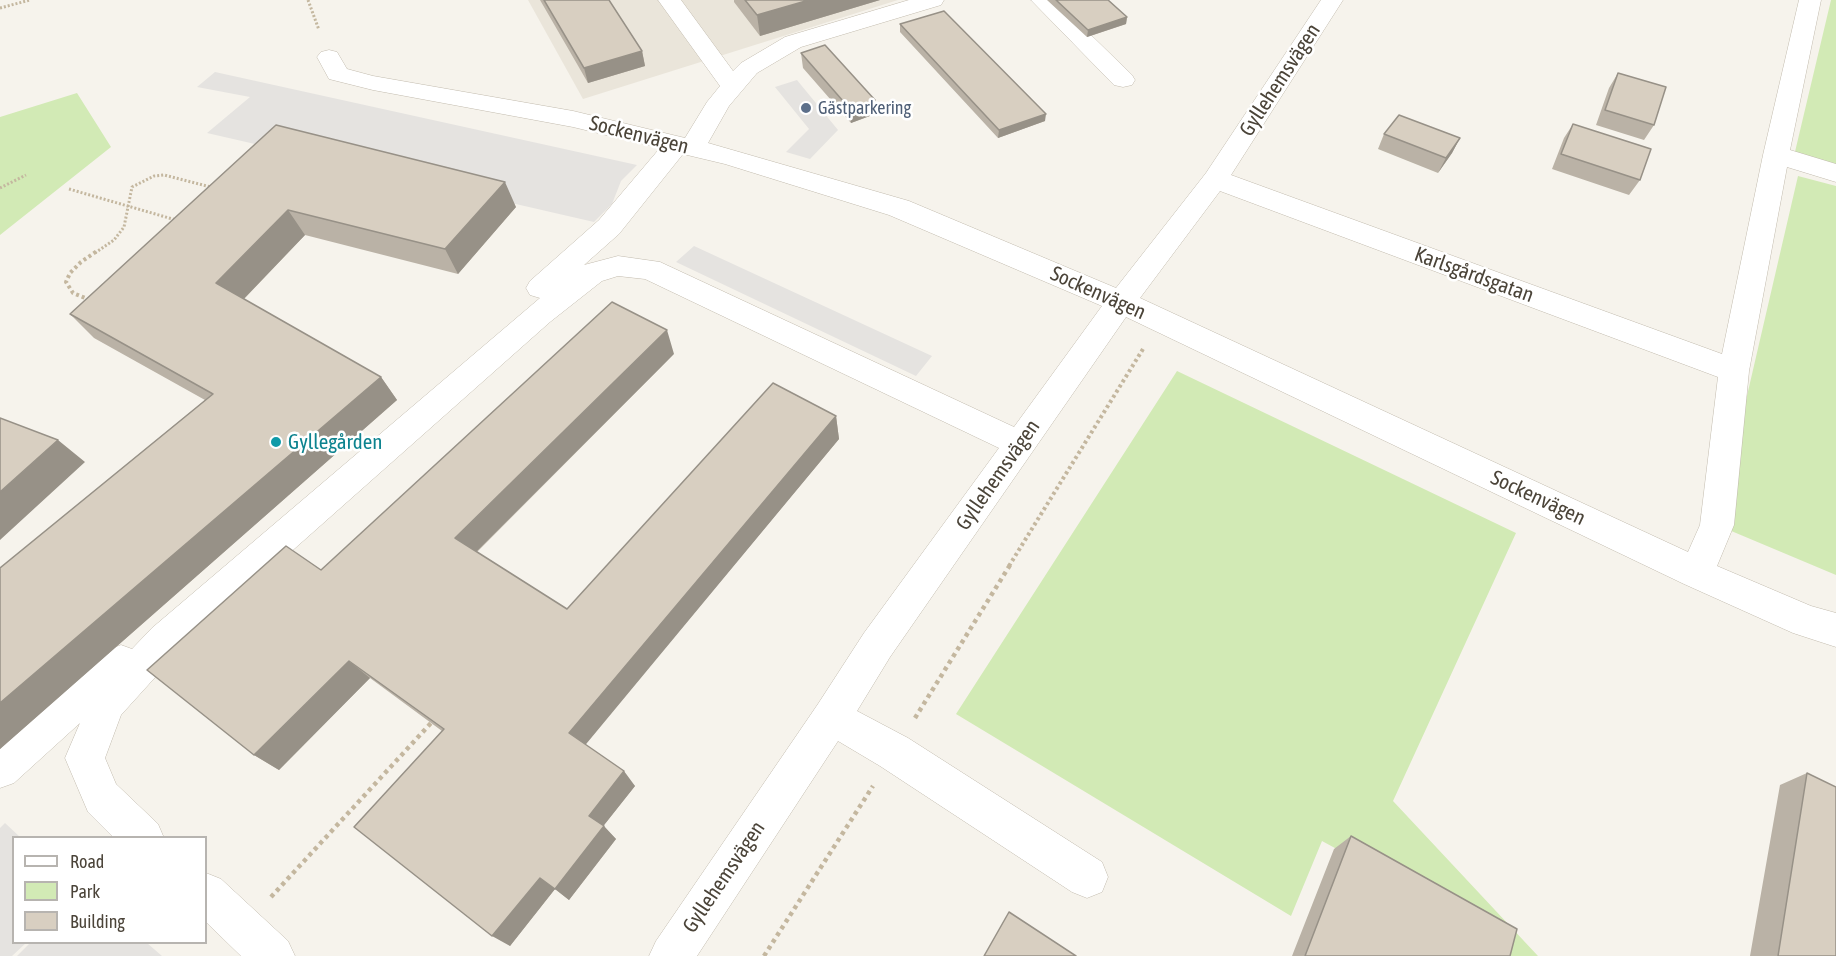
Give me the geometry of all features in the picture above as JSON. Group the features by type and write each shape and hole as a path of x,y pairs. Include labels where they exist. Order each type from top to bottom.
{"street":[{"path":"669,0 732,86"},
{"path":"0,769 609,227 685,146 732,86 749,69 793,42 933,0"},
{"path":"1042,0 1123,80"},
{"name":"Gyllehemsvägen","path":"671,956 832,717 877,645 1121,302 1215,179 1332,0"},
{"path":"1696,573 1717,525 1734,371 1776,155 1810,0"},
{"name":"Sockenvägen","path":"329,57 338,74 373,83 573,119 730,157 899,208 1121,302 1696,573 1806,621 1836,630"},
{"path":"1776,155 1836,173"},
{"name":"Karlsgårdsgatan","path":"1215,179 1734,371"},
{"path":"143,836 102,798 86,758 107,704 165,640 540,314 592,273 618,266 650,269 1020,444"},
{"path":"832,717 894,752 1087,877"},
{"path":"207,895 273,956"}],"path":[{"path":"0,8 30,0"},
{"path":"0,188 26,175"},
{"path":"94,301 73,293 66,282 70,273 81,262 114,240 124,227 132,187 154,176 165,175 218,189"},
{"path":"69,189 186,223"},
{"path":"764,956 894,752 1161,321"},
{"path":"242,928 431,723"}],"shaded area":[{"path":"528,0 898,0 583,99"},
{"path":"215,72 637,165 621,181 612,204 594,222 207,133 250,97 197,87"},
{"name":"Gästparkering","path":"797,80 838,130 810,159 786,152 809,129 775,87"},
{"path":"694,246 932,356 916,376 676,262"},
{"path":"5,823 19,836 12,836 12,944 25,944 12,956 0,956 0,828"},
{"path":"29,944 148,944 162,956 17,956"}],"green space":[{"path":"1831,0 1836,0 1836,169 1794,156"},
{"path":"77,93 111,147 0,235 0,117"},
{"path":"1798,176 1836,186 1836,575 1717,525"},
{"path":"1177,371 1516,533 1393,801 1538,956 1499,956 1502,939 1322,841 1291,916 956,714"}],"building":[{"path":"544,0 609,0 642,51 584,68"},
{"path":"745,0 809,0 757,15"},
{"path":"1056,0 1108,0 1127,17 1088,30"},
{"path":"944,11 1046,114 999,130 900,24"},
{"path":"825,45 875,100 850,109 801,53"},
{"path":"1618,73 1666,87 1654,125 1605,110"},
{"path":"1399,115 1460,138 1446,158 1384,134"},
{"path":"1573,124 1651,149 1640,180 1561,154"},
{"name":"Gyllegården","path":"276,125 505,182 445,249 288,210 216,283 381,377 0,703 0,568 213,394 70,314"},
{"path":"612,302 667,330 455,538 567,609 773,383 836,416 569,733 624,771 589,816 604,826 555,889 540,878 492,936 354,827 444,729 349,661 254,755 147,670 286,546 321,570"},
{"path":"0,418 58,440 0,492"},
{"path":"1807,773 1836,787 1836,956 1778,956"},
{"path":"1351,836 1517,929 1510,956 1305,956"},
{"path":"1009,912 1076,956 984,956"}],"place":[{"name":"Gästparkering","path":"806,108"},
{"name":"Gyllegården","path":"276,442"}]}
